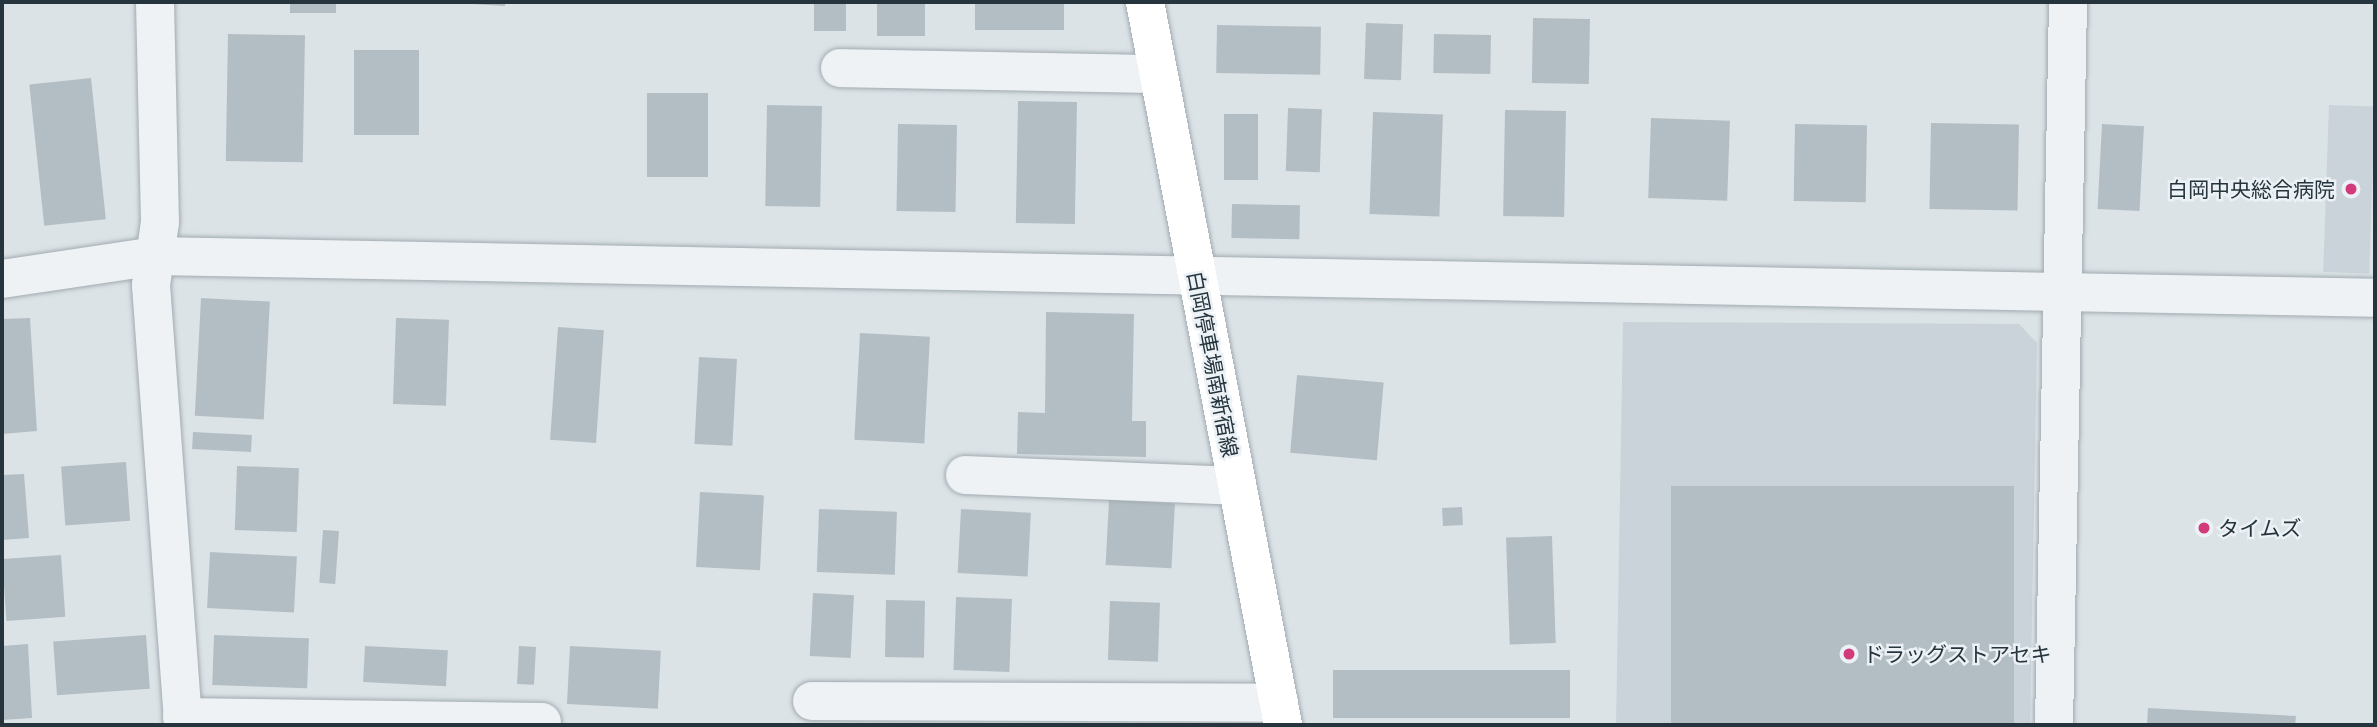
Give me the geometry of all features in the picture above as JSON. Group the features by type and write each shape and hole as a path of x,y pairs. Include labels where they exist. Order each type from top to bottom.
{"main road":[{"name":"白岡停車場南新宿線","path":"1145,2 1281,714"}],"street":[{"path":"155,2 160,222 151,285 183,721 542,723"},
{"path":"2054,725 2068,2"},
{"path":"840,68 1158,74"},
{"path":"2,279 155,256 2375,298"},
{"path":"965,475 1236,486"},
{"path":"811,701 1281,714"}],"shaded area":[{"name":"白岡中央総合病院","path":"2329,105 2375,107 2369,274 2323,272"},
{"path":"1623,322 2019,324 2037,343 2030,725 1616,725"}],"building":[{"path":"290,2 336,2 336,13 290,13"},
{"path":"437,2 505,2 505,6"},
{"path":"814,2 846,2 846,31 814,31"},
{"path":"877,2 925,2 925,36 877,36"},
{"path":"975,2 1064,2 1064,30 975,30"},
{"path":"1533,18 1590,19 1589,84 1532,83"},
{"path":"1366,23 1403,24 1401,80 1364,79"},
{"path":"1217,25 1321,27 1320,75 1216,73"},
{"path":"228,34 305,35 303,162 226,161"},
{"path":"1434,34 1491,35 1490,74 1433,73"},
{"path":"354,50 419,50 419,135 354,135"},
{"path":"91,78 106,219 44,226 29,84"},
{"path":"647,93 708,93 708,177 647,177"},
{"path":"1018,101 1077,102 1075,224 1016,223"},
{"path":"767,105 822,106 820,207 765,206"},
{"path":"1288,108 1322,109 1320,172 1286,171"},
{"path":"1505,110 1566,111 1564,217 1503,216"},
{"path":"1373,112 1443,114 1439,216 1369,214"},
{"path":"1224,114 1258,114 1258,180 1224,180"},
{"path":"1651,118 1730,121 1727,201 1648,198"},
{"path":"1931,123 2019,125 2017,211 1929,209"},
{"path":"898,124 957,125 955,212 896,211"},
{"path":"1795,124 1867,125 1866,202 1794,201"},
{"path":"2102,124 2144,126 2139,211 2098,209"},
{"path":"1232,204 1300,205 1299,239 1231,238"},
{"path":"201,298 270,302 264,419 195,416"},
{"path":"1046,312 1134,314 1132,421 1146,421 1146,457 1017,454 1018,412 1045,413"},
{"path":"30,318 37,431 2,434 2,319"},
{"path":"396,318 449,320 446,406 393,404"},
{"path":"558,327 604,330 596,443 550,440"},
{"path":"860,333 930,337 924,444 854,440"},
{"path":"699,357 737,359 732,446 694,444"},
{"path":"1297,375 1384,383 1377,460 1290,453"},
{"path":"193,432 252,435 251,452 192,449"},
{"path":"126,462 130,521 65,525 61,467"},
{"path":"237,466 299,468 297,532 235,530"},
{"path":"24,474 29,538 2,540 2,475"},
{"path":"1671,486 2014,486 2014,725 1671,725"},
{"path":"700,492 764,495 760,570 696,567"},
{"path":"1109,500 1175,503 1172,568 1106,565"},
{"path":"1462,507 1463,525 1443,526 1442,508"},
{"path":"819,509 897,512 895,575 817,572"},
{"path":"961,509 1031,513 1028,577 958,573"},
{"path":"323,530 339,531 335,584 319,583"},
{"path":"1552,536 1556,643 1510,645 1506,538"},
{"path":"210,552 297,557 294,612 207,608"},
{"path":"61,555 65,617 6,621 2,559"},
{"path":"813,593 854,595 851,658 810,656"},
{"path":"956,597 1012,599 1009,672 953,670"},
{"path":"886,600 925,601 924,658 885,657"},
{"path":"1110,601 1160,603 1158,662 1108,660"},
{"path":"146,635 150,689 57,695 53,641"},
{"path":"214,635 309,638 307,688 212,685"},
{"path":"28,644 32,718 2,720 2,646"},
{"path":"365,646 448,650 446,686 363,682"},
{"path":"519,646 536,647 534,685 517,684"},
{"path":"570,646 661,651 658,709 567,704"},
{"path":"1333,670 1570,670 1570,718 1333,718"},
{"path":"2148,708 2296,716 2295,725 2147,725"}],"place":[{"name":"白岡中央総合病院","path":"2351,189"},
{"name":"タイムズ","path":"2204,528"},
{"name":"ドラッグストアセキ","path":"1849,654"}]}
